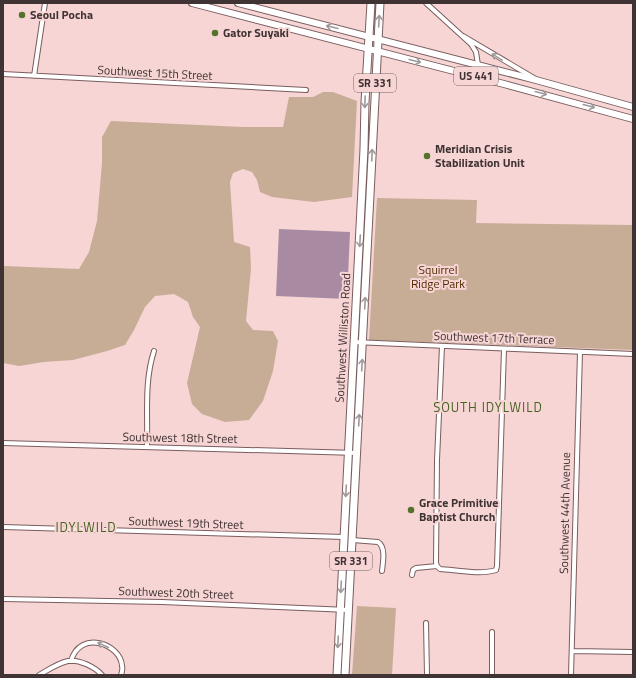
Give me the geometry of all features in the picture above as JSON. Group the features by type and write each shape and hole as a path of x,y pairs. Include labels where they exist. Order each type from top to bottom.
{"highway":[{"name":"Southwest Williston Road","path":"337,675 362,202 368,49 372,3"},
{"name":"Southwest Williston Road","path":"345,675 380,3"},
{"path":"362,202 370,202"}],"main road":[{"name":"US 441","path":"192,3 604,110 633,119"},
{"name":"US 441","path":"238,3 536,80 633,107"},
{"path":"232,13 238,3"},
{"path":"478,65 487,76 497,82"},
{"path":"512,86 514,75"},
{"path":"604,110 608,100"}],"street":[{"path":"34,76 45,3"},
{"path":"426,3 475,48 478,65"},
{"path":"463,36 536,80"},
{"name":"Southwest 15th Street","path":"3,74 306,90"},
{"name":"Southwest 17th Terrace","path":"354,342 633,354"},
{"path":"442,346 436,497 436,563 440,569 490,572 496,570 504,349"},
{"path":"147,447 148,381 150,363 154,351"},
{"name":"Southwest 44th Avenue","path":"571,675 580,352"},
{"name":"Southwest 18th Street","path":"3,443 357,453"},
{"name":"Southwest 19th Street","path":"3,527 344,537"},
{"path":"352,540 378,542 381,544 383,549 382,571"},
{"path":"412,575 413,570 416,568 431,568 437,566"},
{"name":"Southwest 20th Street","path":"3,599 162,602 349,610"},
{"path":"426,623 427,675"},
{"path":"492,632 492,675"},
{"path":"71,661 77,649 84,644 98,642 112,649 118,656 122,665 121,675"},
{"path":"572,651 633,652"},
{"path":"39,675 68,661 80,662 97,669 102,675"}],"green space":[{"path":"323,92 333,92 357,101 352,197 314,202 272,197 260,192 257,180 252,172 243,169 233,173 230,182 234,242 250,247 251,269 246,321 253,330 273,331 278,341 273,371 263,401 249,420 225,422 202,414 192,404 187,383 200,327 193,317 188,302 174,294 155,296 145,307 125,345 73,360 44,362 19,366 3,363 3,266 79,269 89,252 97,221 102,163 102,137 111,121 243,127 283,127 289,97 313,97"},
{"name":"Squirrel Ridge Park","path":"377,198 477,200 476,223 633,225 633,350 369,340"},
{"path":"357,606 396,608 392,675 352,675"}],"shaded area":[{"path":"279,229 350,232 347,299 276,296"}],"place":[{"name":"Seoul Pocha","path":"22,15"},
{"name":"Gator Suyaki","path":"215,33"},
{"name":"Meridian Crisis Stabilization Unit","path":"427,156"},
{"name":"Grace Primitive Baptist Church","path":"411,510"}],"district":[{"name":"SOUTH IDYLWILD","path":"488,407"},
{"name":"IDYLWILD","path":"86,527"}]}
